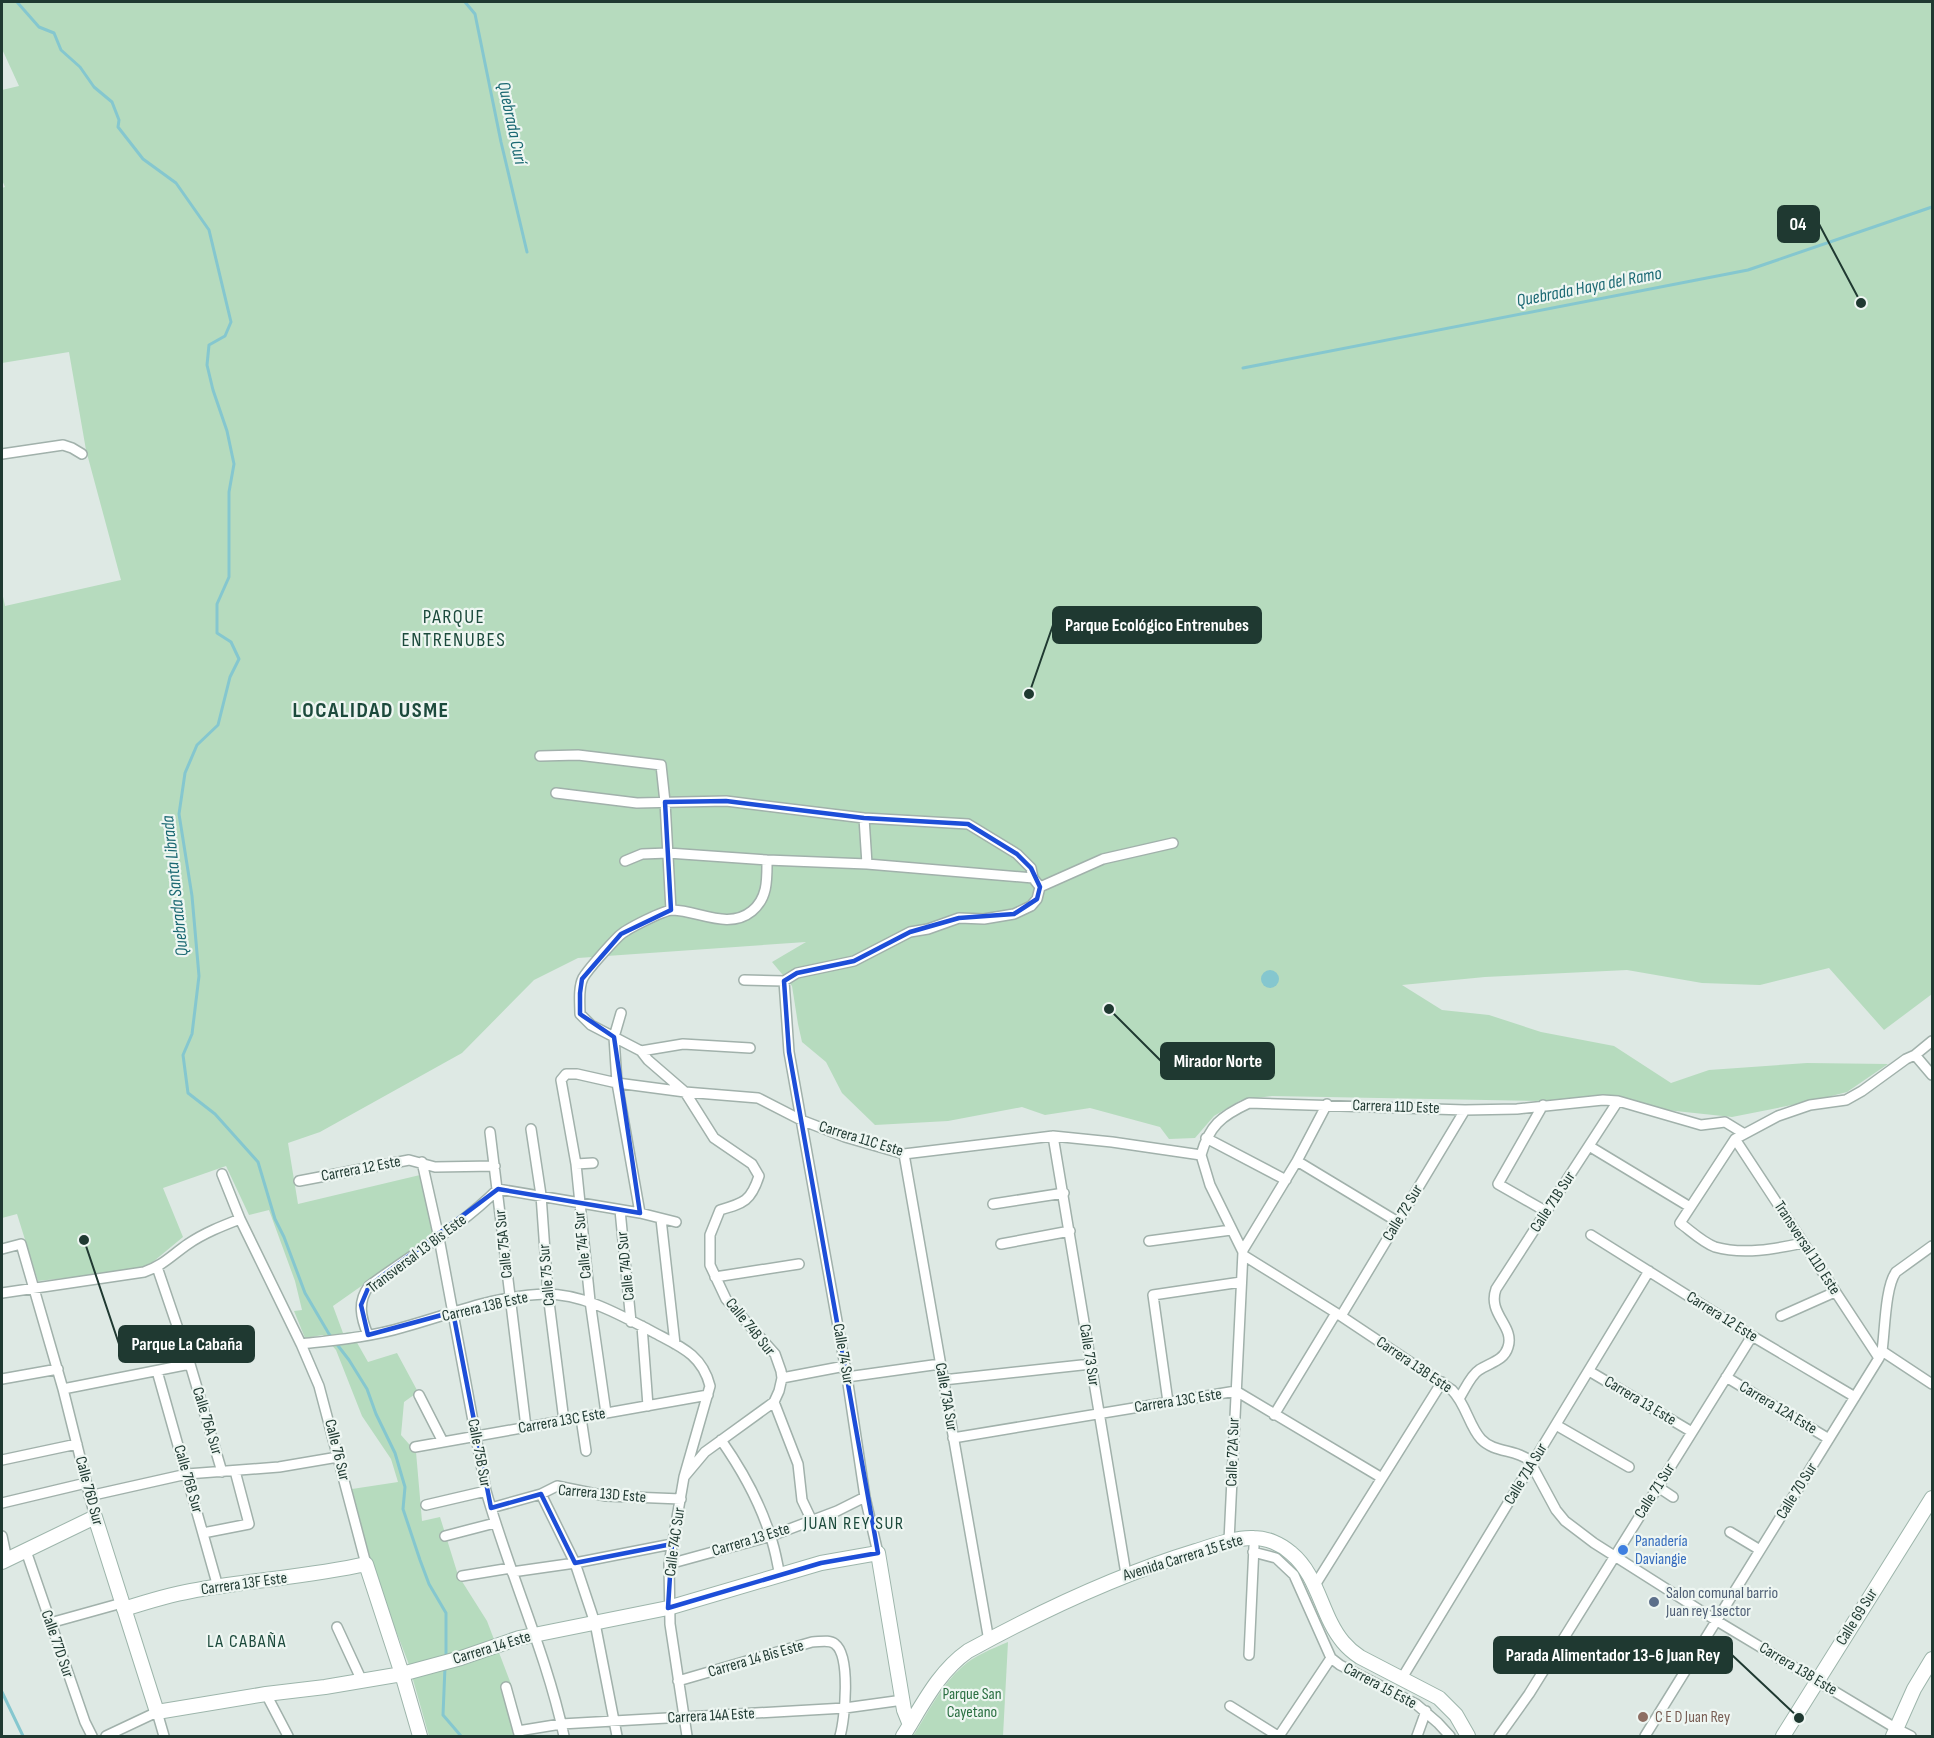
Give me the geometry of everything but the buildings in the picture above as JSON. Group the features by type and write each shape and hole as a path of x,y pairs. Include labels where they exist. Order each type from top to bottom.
{"street":[{"path":"2,454 63,445 72,447 82,454"},
{"path":"540,756 578,755 661,765 670,910"},
{"path":"556,793 637,803 726,801 864,818 968,824 1017,854 1031,868 1033,878 1040,887"},
{"path":"864,818 867,864"},
{"path":"1040,887 1103,859 1173,843"},
{"path":"625,861 642,854 668,853 867,864 1033,878"},
{"path":"685,1092 648,1060 641,1051 591,1025 580,1014 582,979 621,934 670,910 732,920 745,917 760,904 767,883 767,860"},
{"path":"744,980 784,981 797,973 854,961 910,932 928,929 959,918 984,920 1014,914 1031,906 1037,899 1040,887"},
{"name":"Calle 74 Sur","path":"784,981 789,1052 847,1377 865,1497 878,1553 907,1731"},
{"path":"621,1013 614,1037 617,1083 639,1213"},
{"path":"1803,1244 1768,1250 1734,1250 1714,1246 1680,1223 1735,1139 1743,1133 1778,1116 1810,1105 1846,1100 1915,1055 1932,1041"},
{"path":"641,1051 683,1044 750,1048"},
{"path":"1915,1055 1932,1074"},
{"name":"Carrera 11C Este","path":"563,1076 577,1074 617,1083 685,1092 759,1098 801,1120 845,1137 904,1154 1053,1136 1201,1155"},
{"name":"Calle 74F Sur","path":"563,1076 561,1080 579,1186 590,1301 606,1413"},
{"name":"Calle 74B Sur","path":"685,1092 714,1137 752,1164 759,1176 754,1193 743,1203 720,1210 710,1235 710,1265 726,1299 775,1354 782,1378"},
{"name":"Carrera 11D Este","path":"1201,1155 1206,1138 1214,1126 1236,1109 1249,1103 1465,1110 1511,1109 1603,1100 1618,1101 1701,1125 1725,1122 1743,1133"},
{"name":"Calle 71B Sur","path":"1460,1397 1477,1371 1504,1355 1508,1348 1507,1330 1493,1305 1496,1289 1618,1101"},
{"name":"Calle 72A Sur","path":"1229,1541 1243,1252 1298,1161 1326,1104"},
{"path":"1543,1105 1498,1184 1547,1212"},
{"name":"Calle 72 Sur","path":"1274,1415 1398,1222 1465,1110"},
{"name":"Calle 75 Sur","path":"531,1129 541,1195 548,1294 564,1420"},
{"name":"Calle 75A Sur","path":"490,1132 526,1427"},
{"name":"Calle 73 Sur","path":"1053,1136 1126,1574"},
{"path":"1206,1138 1286,1180"},
{"name":"Transversal 11D Este","path":"1735,1139 1835,1292 1881,1354"},
{"path":"1589,1146 1690,1207"},
{"name":"Calle 73A Sur","path":"904,1154 989,1641"},
{"path":"1201,1155 1209,1185 1243,1252"},
{"name":"Carrera 12 Este","path":"299,1181 409,1160 435,1167 495,1166"},
{"path":"1298,1161 1398,1222"},
{"name":"Calle 75B Sur","path":"422,1162 439,1238 486,1491 535,1635 564,1737"},
{"path":"576,1164 593,1163"},
{"name":"Calle 76 Sur","path":"222,1174 240,1219 319,1386 366,1564 420,1737"},
{"path":"498,1189 639,1213 676,1222"},
{"name":"Transversal 13 Bis Este","path":"368,1335 361,1305 363,1294 369,1286 439,1238 482,1205 498,1189"},
{"path":"993,1204 1064,1193"},
{"name":"Calle 74D Sur","path":"620,1210 632,1322"},
{"path":"2,1293 129,1275 157,1267 197,1238 240,1219"},
{"path":"661,1219 675,1344"},
{"path":"1149,1241 1231,1230"},
{"path":"1001,1244 1070,1231"},
{"name":"Carrera 12 Este","path":"1591,1235 1855,1397"},
{"name":"Calle 76D Sur","path":"2,1249 21,1244 58,1369 94,1517 164,1737"},
{"name":"Calle 70 Sur","path":"1645,1737 1881,1354 1893,1276 1932,1246"},
{"name":"Carrera 13B Este","path":"1243,1252 1442,1382 1460,1397 1480,1438 1489,1445 1524,1456 1532,1464 1556,1510 1565,1521 1594,1543 1717,1621 1817,1680 1895,1733 1911,1737"},
{"path":"715,1277 799,1264"},
{"name":"Calle 76A Sur","path":"157,1267 190,1364 222,1472"},
{"name":"Calle 71A Sur","path":"1402,1678 1649,1271"},
{"path":"1168,1402 1162,1351 1152,1299 1154,1294 1241,1282"},
{"path":"1782,1316 1835,1292"},
{"name":"Carrera 13B Este","path":"301,1344 404,1328 453,1312 510,1298 548,1294 590,1301 694,1355"},
{"path":"642,1326 648,1406"},
{"name":"Calle 71 Sur","path":"1499,1737 1529,1694 1752,1335"},
{"path":"1881,1354 1932,1384"},
{"name":"Calle 74C Sur","path":"687,1737 668,1608 669,1564 684,1477 710,1386 707,1374 694,1355"},
{"path":"63,1389 190,1364"},
{"path":"847,1377 940,1364"},
{"path":"943,1380 1091,1364"},
{"path":"684,1477 705,1452 774,1402 780,1392 782,1378 845,1366"},
{"path":"2,1379 58,1369"},
{"name":"Calle 76B Sur","path":"157,1371 218,1587"},
{"name":"Carrera 13 Este","path":"1589,1371 1692,1432"},
{"name":"Carrera 12A Este","path":"1726,1377 1829,1439"},
{"path":"1315,1585 1442,1382"},
{"name":"Carrera 13C Este","path":"953,1438 1236,1391 1382,1478"},
{"path":"419,1395 443,1442"},
{"name":"Carrera 13C Este","path":"416,1447 708,1395"},
{"path":"774,1402 798,1464 802,1500 811,1520"},
{"path":"581,1418 586,1451"},
{"path":"1556,1425 1629,1467"},
{"path":"721,1440 754,1493 771,1536 780,1576"},
{"path":"2,1460 77,1444"},
{"path":"90,1496 187,1474 279,1467 338,1457"},
{"name":"Calle 76A Sur","path":"203,1533 249,1524 235,1471"},
{"path":"2,1503 86,1483"},
{"name":"Carrera 13D Este","path":"491,1508 541,1494 557,1486 606,1496 681,1499"},
{"path":"1658,1487 1673,1497"},
{"path":"426,1505 486,1491"},
{"path":"541,1494 574,1563 595,1623 617,1737"},
{"name":"Carrera 13 Este","path":"669,1564 771,1536 865,1497"},
{"name":"Calle 69 Sur","path":"1783,1737 1932,1498"},
{"path":"2,1536 4,1561 94,1517"},
{"path":"445,1536 495,1523"},
{"path":"1730,1532 1761,1550"},
{"name":"Avenida Carrera 15 Este","path":"907,1731 941,1675 968,1651 1126,1574 1229,1541 1254,1545 1274,1543 1292,1553 1302,1563 1315,1585 1342,1641 1360,1657 1439,1698 1448,1705 1468,1737"},
{"path":"462,1576 574,1563 672,1544"},
{"path":"1249,1655 1254,1545"},
{"name":"Carrera 15 Este","path":"1254,1545 1276,1558 1294,1575 1331,1658 1340,1665 1416,1704 1426,1711 1450,1737"},
{"name":"Calle 77D Sur","path":"26,1551 92,1737"},
{"name":"Carrera 14 Este","path":"106,1737 157,1712 402,1674 461,1658 506,1642 668,1608 821,1563 878,1553"},
{"name":"Carrera 13F Este","path":"123,1606 170,1595 311,1575 366,1564"},
{"path":"50,1623 123,1606"},
{"path":"337,1627 363,1681"},
{"name":"Carrera 14 Bis Este","path":"678,1681 812,1642 826,1641 834,1643 841,1651 844,1664 845,1708"},
{"path":"1230,1706 1265,1733 1279,1737 1331,1658"},
{"path":"1895,1733 1914,1689 1931,1665"},
{"path":"506,1687 519,1734"},
{"path":"266,1694 288,1737"},
{"name":"Carrera 14A Este","path":"519,1734 561,1724 845,1708 903,1700"},
{"path":"840,1737 845,1708"},
{"path":"1417,1737 1426,1711"}],"highlighted area":[{"path":"726,801 864,818 968,824 1017,854 1031,868 1040,887 1037,899 1014,914 959,918 910,932 854,961 797,973 784,981 789,1052 878,1553 821,1563 668,1608 672,1544 575,1563 541,1494 491,1508 453,1312 368,1335 361,1305 369,1286 498,1189 640,1213 614,1037 580,1014 580,993 582,979 621,934 671,910 665,802"}],"green space":[{"path":"2,2 1932,2 1932,994 1884,1030 1829,968 1760,985 1702,983 1627,970 1485,977 1402,985 1442,1010 1489,1015 1541,1032 1614,1046 1671,1083 1709,1070 1807,1063 1888,1064 1847,1092 1732,1117 1666,1110 1613,1095 1543,1101 1272,1096 1241,1100 1214,1116 1195,1138 1169,1139 1160,1127 1090,1108 1045,1115 1022,1107 948,1121 875,1125 842,1093 826,1062 802,1042 792,986 772,962 806,942 578,958 534,980 462,1053 320,1132 288,1143 298,1204 420,1175 434,1235 333,1306 343,1333 351,1332 368,1362 397,1353 418,1392 404,1402 401,1435 416,1452 422,1521 440,1517 458,1575 487,1621 511,1684 502,1686 518,1736 429,1736 408,1662 373,1571 352,1489 398,1482 391,1459 362,1416 336,1350 323,1335 305,1338 294,1311 302,1310 295,1281 269,1210 249,1215 226,1166 163,1188 183,1237 148,1266 111,1273 38,1281 17,1214 2,1218 2,592 5,606 121,580 86,450 69,352 2,363 2,188 5,187 2,180 2,90 19,86 2,49"},
{"name":"Parque San Cayetano","path":"1008,1642 1003,1736 913,1736 954,1674 972,1659"}],"water":[{"path":"1266,970 1274,970 1279,975 1277,986 1266,988 1261,983 1261,975"}],"waterway":[{"name":"Quebrada Santa Librada","path":"17,2 39,27 54,33 61,50 80,67 94,87 112,102 119,120 118,127 143,159 176,183 209,230 231,322 225,336 209,345 207,365 227,431 234,464 229,492 229,577 217,604 217,633 231,642 239,659 230,677 218,725 197,745 185,773 179,814 192,896 199,976 192,1034 183,1055 188,1093 215,1114 258,1162 275,1219 305,1293 329,1334 367,1389 395,1453 405,1487 403,1509 420,1560 429,1584 446,1613 446,1657"},
{"name":"Quebrada Curí","path":"465,2 475,14 501,142 527,252"},
{"name":"Quebrada Haya del Ramo","path":"1243,368 1748,270 1932,207"},
{"name":"Quebrada Santa Librada","path":"445,1667 443,1715 461,1736"},
{"path":"2,1692 23,1736"}],"place":[{"name":"04","path":"1861,303"},
{"name":"Parque Ecológico Entrenubes","path":"1029,694"},
{"name":"Mirador Norte","path":"1109,1009"},
{"name":"Parque La Cabaña","path":"84,1240"},
{"name":"Panadería Daviangie","path":"1623,1550"},
{"name":"Salon comunal barrio Juan rey 1sector","path":"1654,1602"},
{"name":"C E D Juan Rey","path":"1643,1717"},
{"name":"Parada Alimentador 13-6 Juan Rey","path":"1799,1718"}],"district":[{"name":"PARQUE ENTRENUBES","path":"454,628"},
{"name":"LOCALIDAD USME","path":"371,710"},
{"name":"JUAN REY SUR","path":"854,1523"},
{"name":"LA CABAÑA","path":"247,1641"}]}
